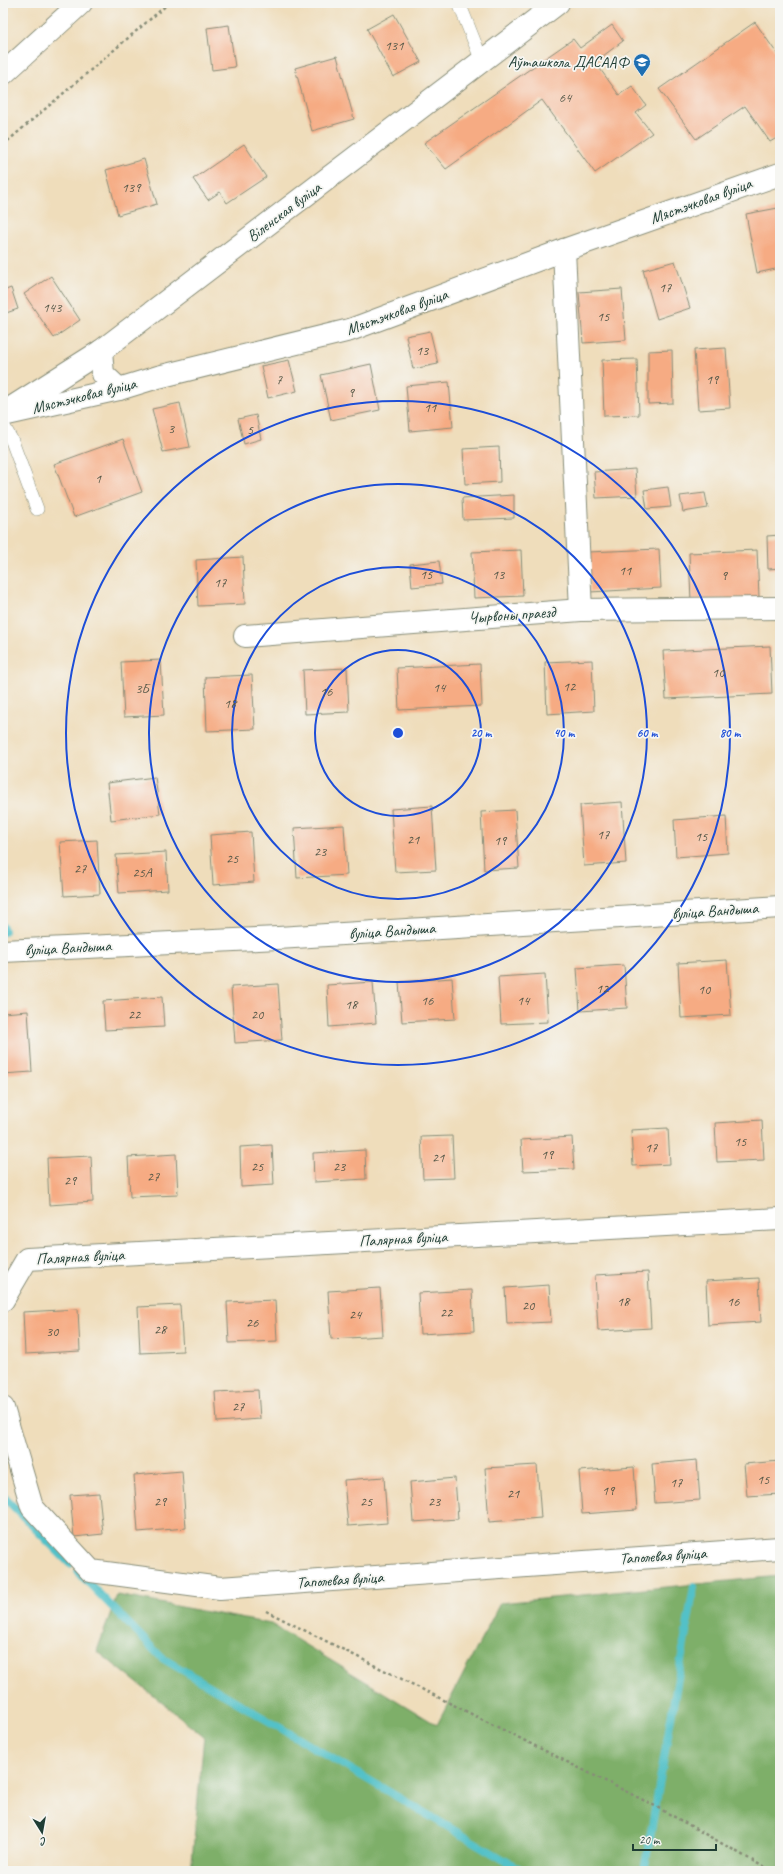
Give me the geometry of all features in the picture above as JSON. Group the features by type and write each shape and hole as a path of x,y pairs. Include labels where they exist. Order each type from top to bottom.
{"street":[{"path":"3,74 81,3"},
{"name":"Віленская вуліца","path":"3,414 101,351 558,3"},
{"name":"Мястэчковая вуліца","path":"3,414 119,389 158,377 350,330 564,250 780,174"},
{"path":"564,250 581,610"},
{"path":"101,351 103,374 119,389"},
{"name":"Чырвоны праезд","path":"245,636 581,610 780,608"},
{"name":"вуліца Вандыша","path":"3,951 286,938 780,907"},
{"name":"Палярная вуліца","path":"3,1300 27,1259 780,1219"},
{"name":"Таполевая вуліца","path":"3,1408 32,1506 91,1571 220,1588 780,1548"}],"lane":[{"path":"460,3 482,61"},
{"path":"3,425 12,441 37,509"}],"path":[{"path":"3,145 170,3"},
{"path":"263,1610 655,1806 771,1871"}],"green space":[{"path":"780,1576 780,1871 191,1871 204,1736 97,1651 117,1595 271,1624 437,1725 500,1603"}],"building":[{"path":"394,14 421,62 393,77 367,29"},
{"path":"755,22 780,58 780,136 770,142 745,106 696,139 659,89"},
{"path":"229,25 235,67 212,70 207,28"},
{"path":"612,25 623,41 595,62 619,95 632,86 646,105 636,113 652,133 595,173 542,100 446,169 424,143 573,39 580,48"},
{"path":"337,56 354,119 312,131 295,68"},
{"path":"244,144 266,177 227,203 220,192 208,200 193,179"},
{"path":"144,159 157,204 118,215 106,170"},
{"path":"778,208 780,220 780,268 757,273 746,214"},
{"path":"675,261 690,308 657,319 643,270"},
{"path":"51,276 80,320 54,338 24,294"},
{"path":"11,288 18,309 3,314 3,291"},
{"path":"622,289 626,340 583,343 579,292"},
{"path":"430,331 438,364 413,369 406,336"},
{"path":"726,348 730,408 698,410 694,350"},
{"path":"672,350 673,403 648,404 648,351"},
{"path":"637,359 639,415 604,416 602,360"},
{"path":"289,360 297,391 268,398 261,366"},
{"path":"371,364 380,410 331,420 321,375"},
{"path":"449,382 453,427 410,431 406,386"},
{"path":"180,403 190,447 163,452 152,409"},
{"path":"256,415 261,439 244,444 238,419"},
{"path":"123,439 142,492 74,517 54,464"},
{"path":"499,447 500,482 465,484 463,449"},
{"path":"635,469 637,496 596,498 594,472"},
{"path":"668,487 671,507 647,509 644,490"},
{"path":"705,493 708,508 683,512 680,496"},
{"path":"514,495 514,518 463,520 462,498"},
{"path":"780,535 780,568 768,569 767,536"},
{"path":"659,549 661,588 590,592 588,552"},
{"path":"521,550 523,596 474,598 472,552"},
{"path":"757,550 759,597 691,601 689,553"},
{"path":"243,557 245,604 198,606 196,560"},
{"path":"439,561 442,584 412,587 410,564"},
{"path":"770,646 772,694 666,699 663,651"},
{"path":"161,660 164,715 124,717 121,662"},
{"path":"592,660 594,711 547,714 545,662"},
{"path":"480,664 482,706 399,710 397,668"},
{"path":"347,668 349,712 305,714 303,670"},
{"path":"252,675 255,729 207,731 205,677"},
{"path":"155,777 160,814 111,820 107,783"},
{"path":"622,802 626,863 584,866 580,805"},
{"path":"432,806 436,870 395,872 391,809"},
{"path":"515,810 519,868 484,870 481,812"},
{"path":"726,816 728,853 676,857 674,820"},
{"path":"344,825 347,875 297,878 294,828"},
{"path":"251,832 254,882 213,885 210,835"},
{"path":"97,840 100,894 64,896 60,842"},
{"path":"166,852 168,890 119,893 116,855"},
{"path":"727,960 731,1015 681,1018 678,963"},
{"path":"624,965 627,1008 580,1011 577,968"},
{"path":"545,974 548,1022 501,1024 498,977"},
{"path":"452,978 455,1019 402,1022 399,982"},
{"path":"373,982 376,1023 329,1027 327,985"},
{"path":"278,984 282,1040 235,1043 231,987"},
{"path":"162,997 164,1027 105,1030 103,1001"},
{"path":"28,1011 32,1072 3,1074 3,1013"},
{"path":"762,1120 764,1160 717,1162 715,1123"},
{"path":"668,1128 670,1164 633,1166 631,1130"},
{"path":"452,1136 454,1178 423,1179 421,1137"},
{"path":"572,1137 574,1169 523,1171 521,1140"},
{"path":"272,1145 274,1185 241,1187 240,1147"},
{"path":"365,1150 366,1179 314,1182 313,1153"},
{"path":"176,1154 178,1195 130,1197 128,1157"},
{"path":"91,1156 93,1202 49,1205 47,1158"},
{"path":"648,1272 651,1328 598,1331 595,1275"},
{"path":"759,1278 761,1322 708,1325 706,1281"},
{"path":"549,1285 551,1322 507,1324 505,1288"},
{"path":"380,1288 383,1336 331,1339 328,1291"},
{"path":"472,1290 474,1331 420,1334 418,1293"},
{"path":"275,1300 277,1341 229,1343 227,1302"},
{"path":"180,1305 183,1351 140,1353 138,1307"},
{"path":"78,1309 80,1351 25,1354 23,1312"},
{"path":"258,1390 260,1419 217,1422 215,1392"},
{"path":"697,1460 700,1500 655,1503 652,1464"},
{"path":"780,1461 780,1494 747,1496 744,1464"},
{"path":"537,1465 541,1518 489,1522 485,1468"},
{"path":"634,1467 637,1510 582,1514 579,1471"},
{"path":"182,1471 186,1528 138,1532 134,1475"},
{"path":"384,1477 387,1523 348,1526 344,1480"},
{"path":"455,1478 458,1519 413,1522 410,1482"},
{"path":"99,1493 103,1534 74,1537 70,1495"}],"waterway":[{"path":"3,927 4,932"},
{"path":"3,1496 70,1564"},
{"path":"78,1572 162,1658 523,1871"},
{"path":"644,1871 694,1587"}],"place":[{"name":"Аўташкола ДАСААФ","path":"642,77"}]}
